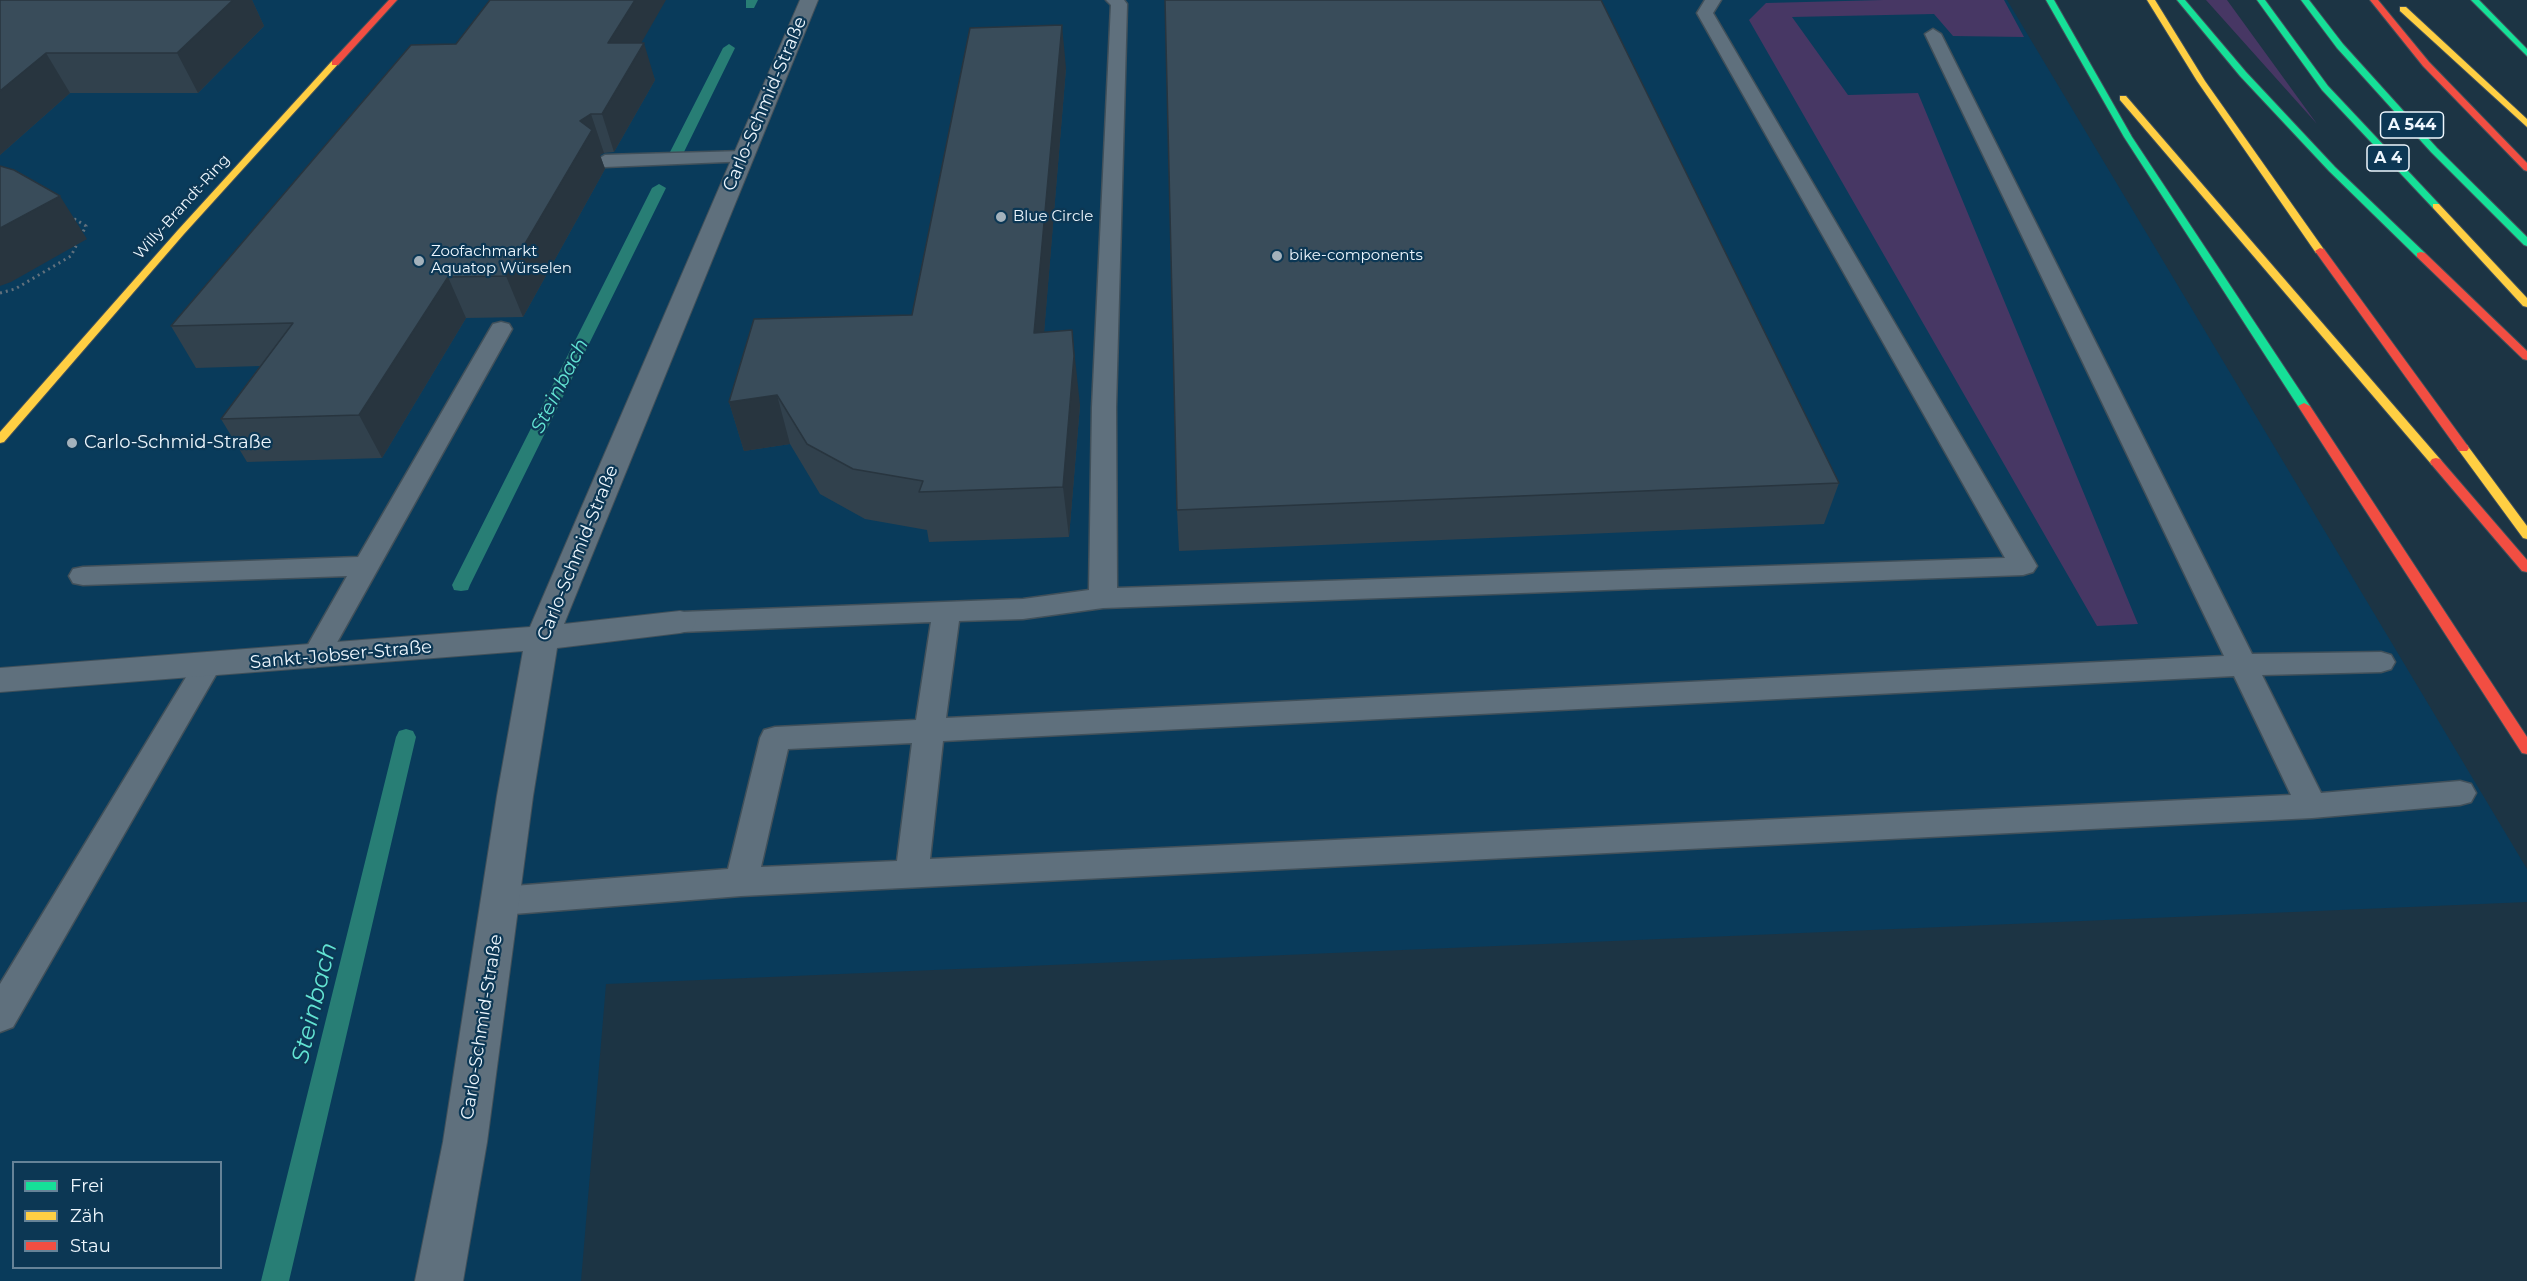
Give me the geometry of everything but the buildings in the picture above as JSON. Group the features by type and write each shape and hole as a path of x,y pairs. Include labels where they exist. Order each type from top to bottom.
{"main road":[{"name":"Willy-Brandt-Ring","path":"0,440 180,232 393,0"},
{"path":"2050,0 2079,46 2128,137 2527,749"},
{"path":"2151,0 2195,73 2254,157 2527,535"},
{"path":"2181,0 2243,74 2332,169 2527,357"},
{"name":"A 4","path":"2261,0 2280,30 2325,88 2527,304"},
{"name":"A 544","path":"2305,0 2340,46 2434,150 2527,243"},
{"name":"A 544","path":"2374,0 2426,64 2527,168"},
{"path":"2394,0 2483,86 2527,124"},
{"path":"2475,0 2527,54"},
{"path":"2079,46 2527,567"}],"street":[{"name":"Carlo-Schmid-Straße","path":"440,1281 465,1142 515,796 542,638 646,384 809,0"},
{"name":"Sankt-Jobser-Straße","path":"0,680 207,666 542,638 680,622"}],"lane":[{"path":"1103,598 1104,407 1119,4 1114,0"},
{"path":"680,622 947,610 1023,609 1103,598 2023,566 1705,13 1713,0"},
{"path":"1933,34 2312,806"},
{"path":"604,161 743,157"},
{"path":"315,657 501,328"},
{"path":"83,576 366,566"},
{"path":"912,874 929,731 947,610"},
{"path":"741,882 775,738 2242,664 2381,662"},
{"path":"0,1016 207,666"},
{"path":"501,901 741,882 2312,806 2460,793"}],"path":[{"path":"0,293 15,289 71,256 86,226 70,216"}],"shaded area":[{"path":"0,0 2007,0 2527,869 2527,902 606,984 581,1281 0,1281"},
{"path":"2004,0 2024,37 1953,36 1934,14 1792,17 1848,95 1918,93 2138,624 2097,626 1749,20 1766,3"},
{"path":"2206,0 2227,0 2317,124"}],"waterway":[{"name":"Steinbach","path":"750,6 752,0"},
{"name":"Steinbach","path":"676,154 729,48"},
{"name":"Steinbach","path":"461,585 659,188"},
{"name":"Steinbach","path":"275,1281 406,737"}],"traffic: fast":[{"path":"2050,0 2128,137 2304,406"},
{"path":"2181,0 2243,74 2332,169 2421,255"},
{"path":"2261,0 2325,88 2436,206"},
{"path":"2305,0 2340,46 2434,150 2527,243"},
{"path":"2475,0 2527,54"}],"traffic: slow":[{"path":"2151,0 2201,81 2320,251"},
{"path":"2403,9 2527,124"},
{"path":"0,439 181,232 335,63"},
{"path":"2123,98 2436,462"},
{"path":"2436,206 2527,304"},
{"path":"2463,448 2527,535"}],"traffic: jam":[{"path":"335,63 393,0"},
{"path":"2374,0 2426,64 2527,168"},
{"path":"2320,251 2463,448"},
{"path":"2421,255 2527,357"},
{"path":"2304,406 2527,749"},
{"path":"2436,462 2527,568"}],"place":[{"name":"Blue Circle","path":"1001,217"},
{"name":"bike-components","path":"1277,256"},
{"name":"Zoofachmarkt Aquatop Würselen","path":"419,261"},
{"name":"Carlo-Schmid-Straße","path":"72,443"}]}
